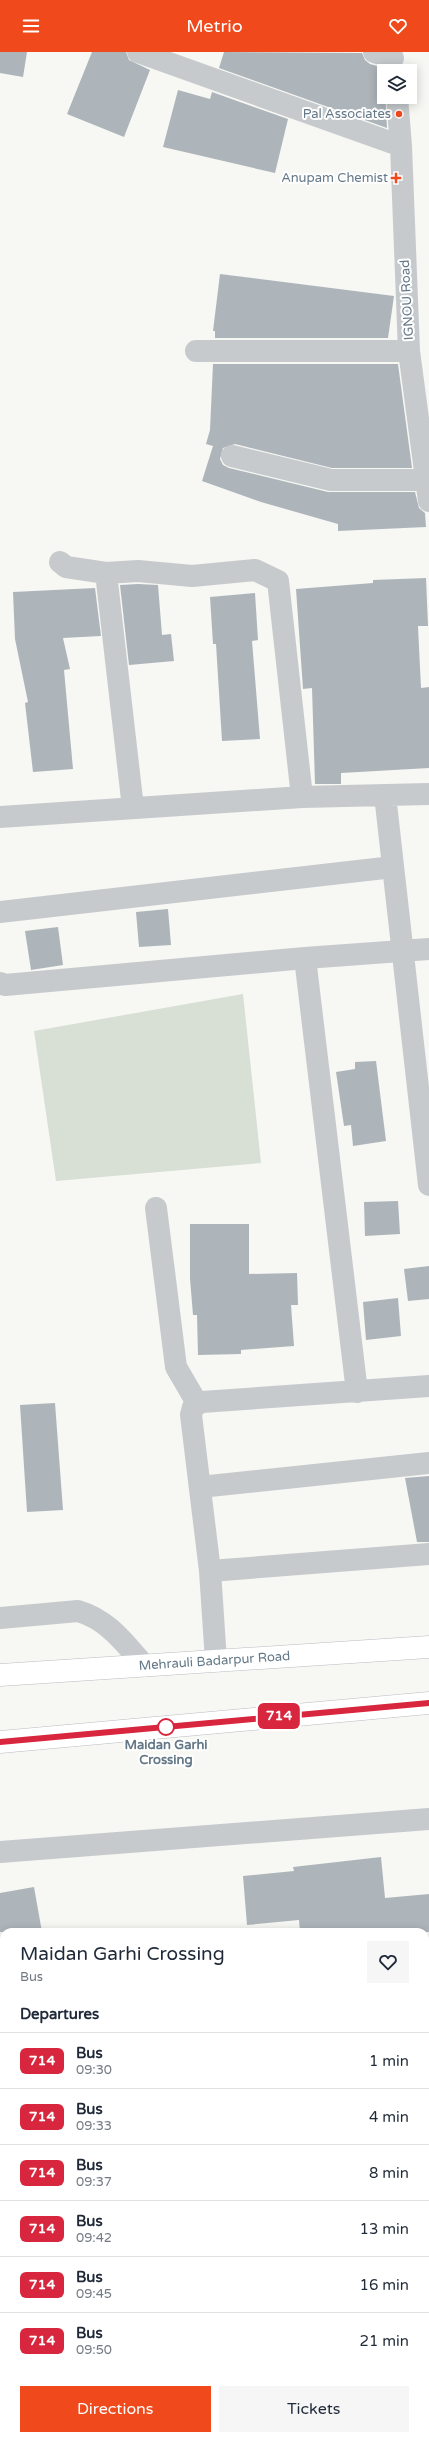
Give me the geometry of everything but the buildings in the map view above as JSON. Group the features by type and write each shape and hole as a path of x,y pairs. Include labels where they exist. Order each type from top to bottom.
{"main road":[{"name":"Mehrauli Badarpur Road","path":"0,1675 429,1647"},
{"path":"0,1742 429,1703"}],"street":[{"path":"138,52 401,146"},
{"name":"IGNOU Road","path":"398,104 401,146 410,351 429,501"},
{"path":"196,351 410,351"},
{"path":"232,456 331,480 427,480"},
{"path":"60,562 66,567 106,573 138,571 192,576 255,570 278,581 302,797"},
{"path":"106,573 133,808"},
{"path":"0,818 302,797 429,794"},
{"path":"385,795 429,1185"},
{"path":"0,912 393,867"},
{"path":"0,983 5,985 305,958 429,949"},
{"path":"305,958 357,1392"},
{"path":"156,1208 176,1367 197,1403"},
{"path":"197,1403 429,1386"},
{"path":"197,1403 191,1415 210,1571 216,1661"},
{"path":"200,1487 429,1463"},
{"path":"210,1571 429,1554"},
{"path":"0,1618 78,1612 91,1615 103,1621 146,1666"},
{"path":"0,1852 429,1819"}],"shaded area":[{"path":"243,994 261,1163 56,1181 34,1031"}],"bus line":[{"name":"714","path":"0,1742 429,1703"}],"place":[{"name":"Pal Associates","path":"399,114"},
{"name":"Anupam Chemist","path":"396,178"},
{"name":"Maidan Garhi Crossing","path":"166,1727"}]}
